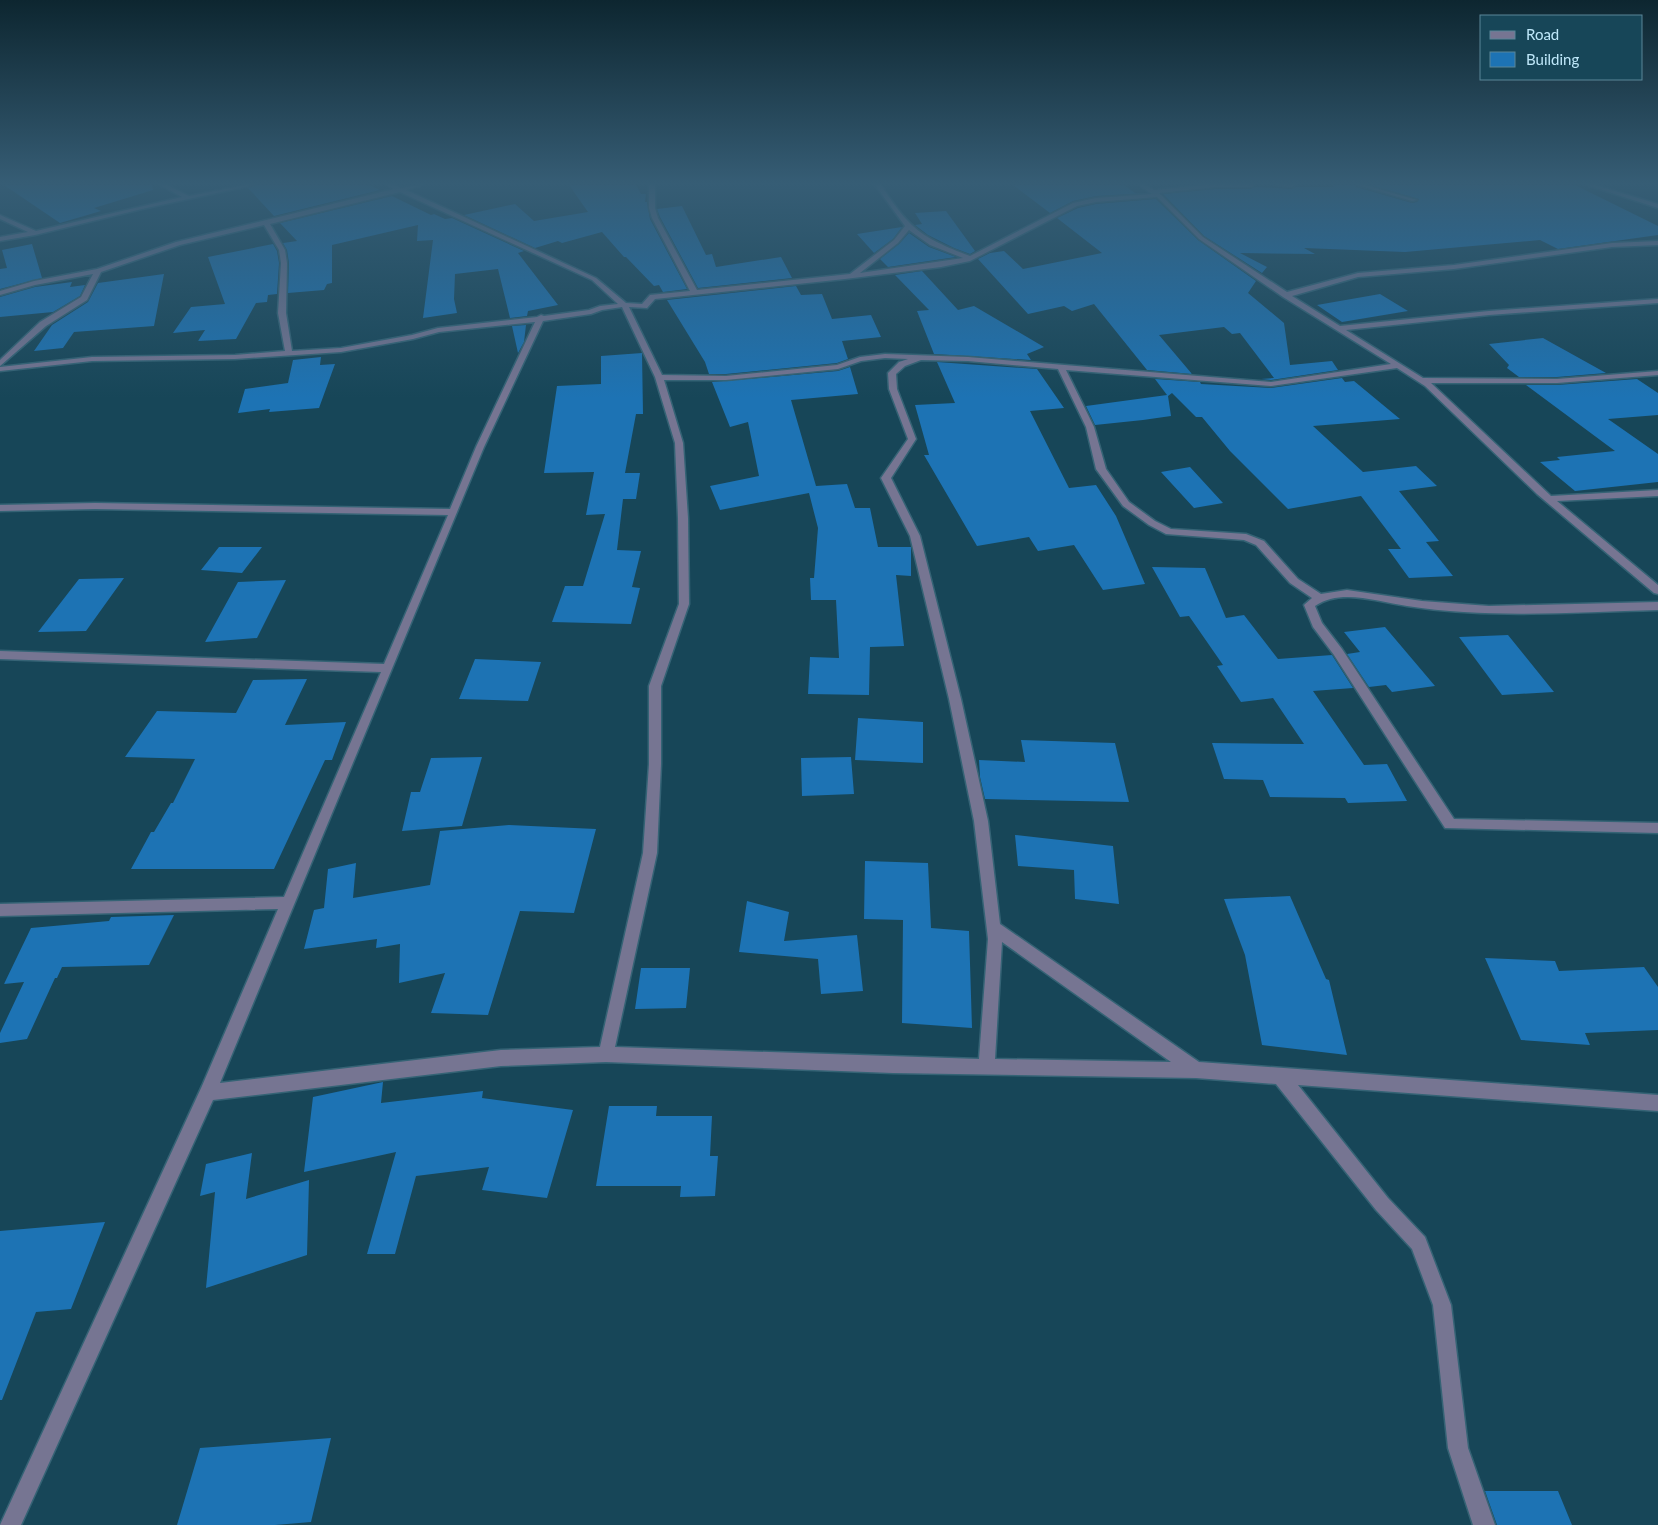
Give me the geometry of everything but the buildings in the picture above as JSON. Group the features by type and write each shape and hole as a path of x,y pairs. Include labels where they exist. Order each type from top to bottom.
{"street":[{"path":"0,293 34,283 99,271 141,256"},
{"path":"283,256 282,313 288,354"},
{"path":"545,256 594,279 624,305 659,377 678,443 683,518 684,604 655,686 655,764 650,853 606,1054"},
{"path":"675,256 695,293"},
{"path":"850,276 862,270 876,256"},
{"path":"963,256 970,259"},
{"path":"1,373 11,368 92,359 180,358 341,350 413,338 438,330 559,317 624,305 644,306 653,298 941,265 975,256"},
{"path":"1228,256 1286,296 1423,380 1548,498 1658,591"},
{"path":"1286,296 1358,275 1454,267 1532,256"},
{"path":"0,364 43,324 84,298 99,271"},
{"path":"1339,328 1489,313 1658,301"},
{"path":"10,1525 208,1092 480,447 540,318"},
{"path":"659,377 726,378 838,367 860,359 877,357 927,357 1271,384 1400,365"},
{"path":"927,357 902,364 892,373 893,389 912,439 886,478 915,536 955,699 981,821 994,928 986,1066"},
{"path":"1061,367 1090,427 1102,469 1126,504 1152,523 1169,532 1246,537 1260,543 1294,581 1318,597"},
{"path":"1423,380 1557,381 1658,373"},
{"path":"1548,498 1658,493"},
{"path":"0,508 96,506 453,512"},
{"path":"1658,606 1484,610 1416,605 1353,594 1334,594 1318,597 1309,605 1317,624 1338,652 1450,824 1658,828"},
{"path":"0,655 388,668"},
{"path":"0,910 288,903"},
{"path":"994,928 1196,1070"},
{"path":"208,1092 501,1058 606,1054 893,1065 1196,1070 1658,1103"},
{"path":"1280,1076 1382,1204 1419,1243 1442,1305 1458,1448 1484,1525"}]}
